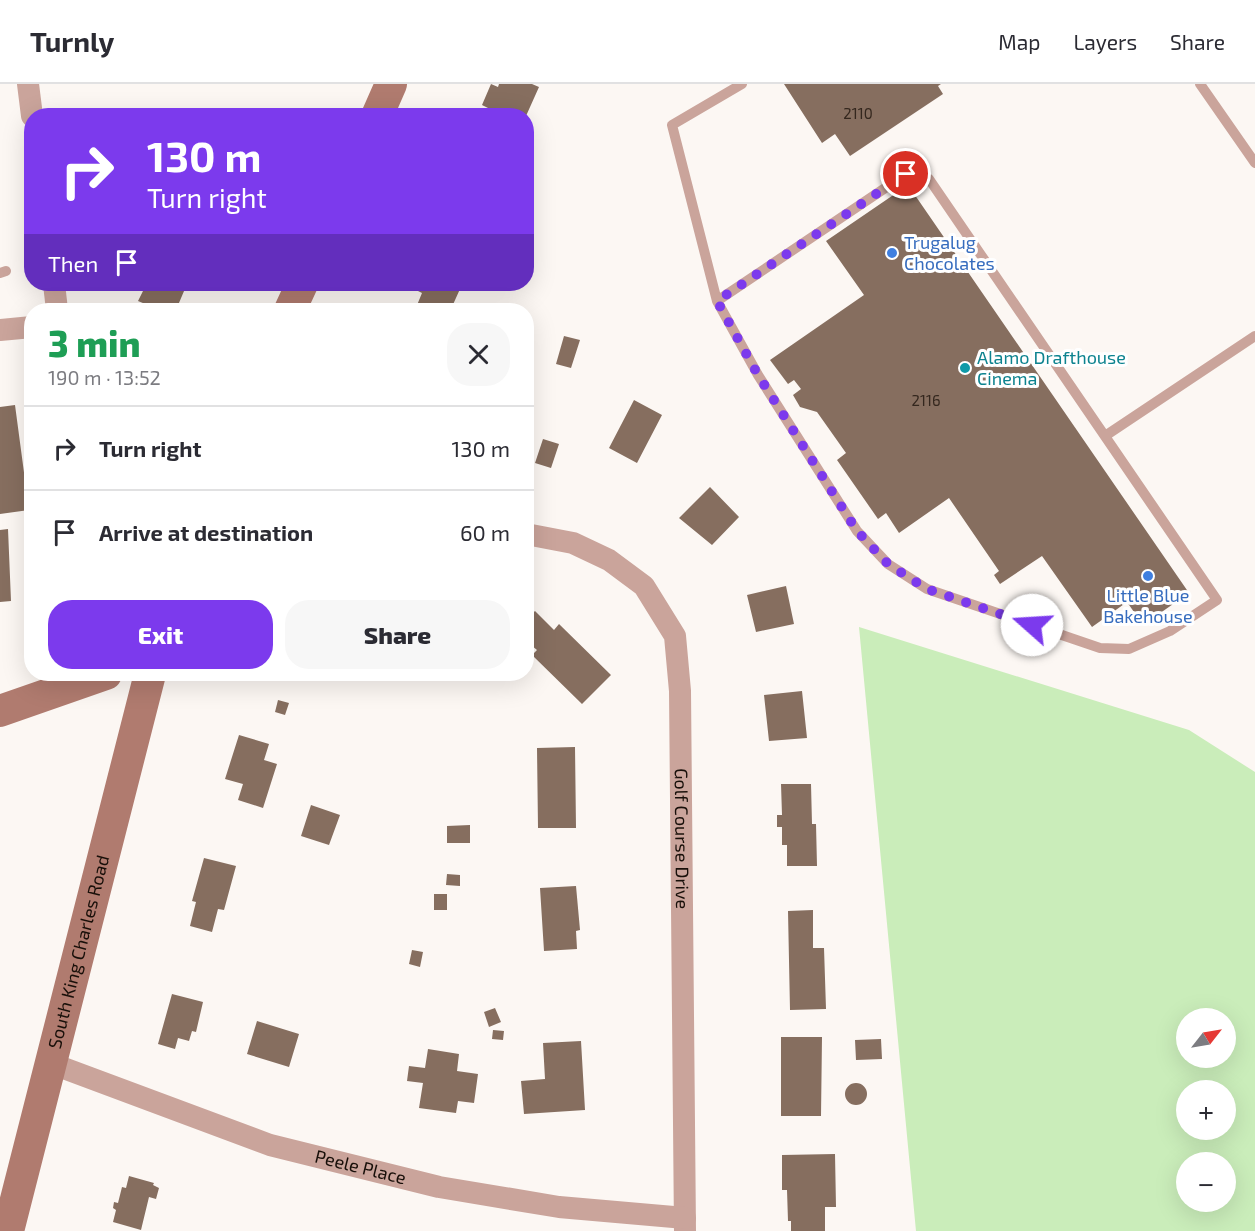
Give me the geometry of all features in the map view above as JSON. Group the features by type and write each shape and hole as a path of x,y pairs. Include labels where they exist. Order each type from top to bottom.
{"street":[{"path":"28,84 31,108"},
{"path":"380,108 391,84"},
{"path":"0,330 24,328"},
{"name":"Golf Course Drive","path":"534,536 573,543 609,560 644,586 675,636 681,691 685,1225"},
{"path":"0,711 86,681"},
{"name":"South King Charles Road","path":"8,1231 148,681"},
{"name":"Peele Place","path":"50,1063 270,1145 439,1187 685,1225"}],"lane":[{"path":"717,301 906,174 929,179 1217,600 1170,631 1129,649 1100,648 927,589 888,564 857,531 758,375 717,301 672,125 742,84"},
{"path":"1200,84 1255,163"},
{"path":"1105,436 1255,336"}],"green space":[{"path":"859,627 1189,730 1255,772 1255,1231 916,1231"}],"building":[{"path":"491,84 498,87 499,84 532,84 539,87 530,108 488,108 482,105"},
{"path":"784,84 941,84 938,86 943,94 850,156 835,134 822,143"},
{"path":"908,185 1189,593 1143,625 1127,602 1092,627 1042,556 1000,584 994,575 999,571 949,498 899,533 886,513 878,519 837,460 846,453 817,412 800,407 793,395 801,389 794,380 788,384 770,360 864,295 826,241"},
{"path":"143,291 184,291 179,303 138,301"},
{"path":"418,291 459,291 454,303 418,303 422,293"},
{"path":"564,336 580,340 571,368 556,364"},
{"path":"634,400 662,415 637,463 609,448"},
{"path":"15,405 24,472 24,511 0,514 0,407"},
{"path":"543,439 559,444 551,468 535,463"},
{"path":"710,487 739,517 712,545 679,518"},
{"path":"8,529 11,601 0,602 0,530"},
{"path":"786,586 794,624 756,632 747,595"},
{"path":"534,612 554,630 559,624 611,675 582,704 534,657 537,650 534,648"},
{"path":"802,691 807,738 769,741 764,695"},
{"path":"278,700 289,703 285,715 275,712"},
{"path":"239,735 269,744 264,760 277,764 263,808 238,800 243,784 225,779"},
{"path":"575,747 576,828 538,828 537,748"},
{"path":"781,784 811,784 812,824 816,824 817,866 787,866 787,845 782,845 782,827 777,827 777,815 782,815"},
{"path":"311,805 340,815 329,845 301,836"},
{"path":"470,825 470,843 447,843 447,826"},
{"path":"204,858 236,866 224,910 218,909 212,932 190,926 196,902 192,901"},
{"path":"447,874 460,875 460,886 446,885"},
{"path":"576,886 580,930 576,931 577,949 544,951 540,888"},
{"path":"434,894 447,894 447,910 434,910"},
{"path":"813,910 813,948 824,948 826,1009 790,1010 788,911"},
{"path":"412,950 423,952 420,967 409,964"},
{"path":"172,994 203,1002 196,1032 192,1031 189,1041 178,1038 175,1049 158,1044"},
{"path":"495,1008 501,1022 489,1027 484,1012"},
{"path":"257,1021 299,1034 289,1067 247,1054"},
{"path":"493,1030 504,1031 503,1040 492,1039"},
{"path":"781,1037 822,1037 821,1116 781,1116"},
{"path":"881,1039 882,1059 856,1060 855,1040"},
{"path":"581,1041 585,1110 524,1114 521,1081 545,1079 543,1043"},
{"path":"428,1049 459,1054 457,1071 478,1074 474,1103 458,1101 456,1113 419,1108 423,1083 407,1081 409,1066 425,1068"},
{"path":"856,1083 864,1086 867,1094 864,1102 856,1105 848,1102 845,1094 848,1086"},
{"path":"835,1154 836,1207 825,1207 825,1231 791,1231 791,1221 788,1221 787,1190 782,1190 782,1155"},
{"path":"129,1176 154,1183 153,1185 159,1188 156,1199 149,1197 141,1230 113,1222 116,1210 113,1208 114,1202 118,1203 122,1187 126,1188"}],"place":[{"name":"Trugalug Chocolates","path":"892,253"},
{"name":"Alamo Drafthouse Cinema","path":"965,368"},
{"name":"Little Blue Bakehouse","path":"1148,576"}],"route":[{"path":"906,174 717,301 758,375 857,531 888,564 927,589 1032,625"}]}
